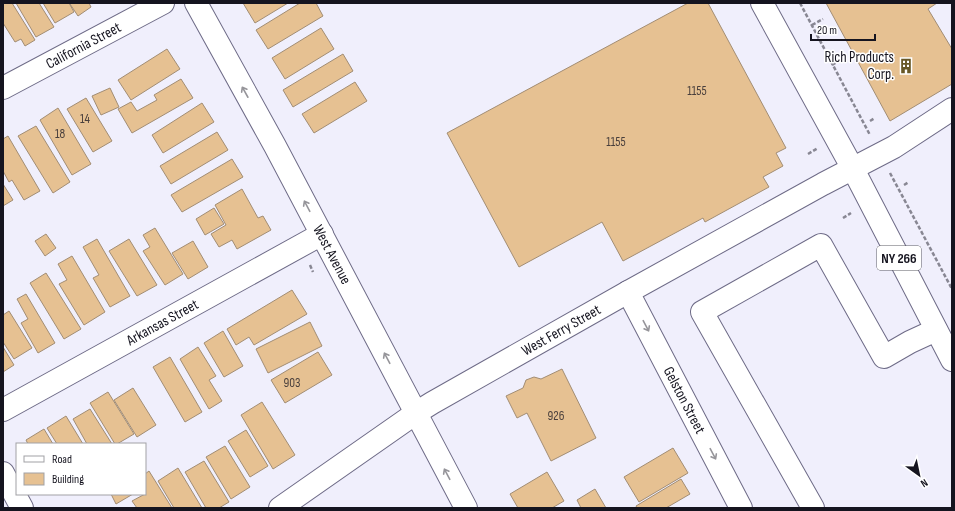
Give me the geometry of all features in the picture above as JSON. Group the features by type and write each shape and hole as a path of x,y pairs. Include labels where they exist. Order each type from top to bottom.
{"street":[{"name":"California Street","path":"3,88 163,3"},
{"name":"West Avenue","path":"196,3 275,146 466,508"},
{"name":"NY 266","path":"762,3 853,168 952,360"},
{"name":"West Ferry Street","path":"280,508 416,413 628,292 894,147 952,109"},
{"name":"Arkansas Street","path":"3,410 322,234"},
{"path":"812,508 702,312 821,245 884,357 910,342 936,330"},
{"name":"Gelston Street","path":"628,292 741,508"},
{"path":"3,473 22,508"}],"path":[{"path":"800,3 872,139"},
{"path":"812,25 823,19"},
{"path":"832,65 844,58"},
{"path":"870,121 875,118"},
{"path":"808,154 819,148"},
{"path":"890,173 952,289"},
{"path":"904,185 909,182"},
{"path":"843,218 853,212"},
{"path":"310,265 312,272"}],"building":[{"path":"3,3 12,3 35,40 25,46 21,39 15,42 3,23"},
{"path":"16,3 39,3 54,27 36,37"},
{"path":"43,3 69,3 74,12 55,23"},
{"path":"89,3 91,7 78,16 70,4"},
{"path":"243,3 288,3 255,23"},
{"path":"300,3 316,3 323,16 268,49 256,30"},
{"path":"688,3 708,3 786,148 776,153 783,166 763,177 769,187 705,222 703,218 623,261 602,222 519,267 447,133"},
{"name":"Rich Products Corp.","path":"826,3 937,3 928,9 952,49 952,84 890,121"},
{"path":"321,28 334,49 285,79 272,58"},
{"path":"167,49 180,69 131,100 118,80"},
{"path":"343,54 353,71 293,107 283,90"},
{"path":"181,79 193,98 132,133 118,109 131,102 137,111 157,100 154,95"},
{"path":"355,82 367,101 314,133 302,114"},
{"path":"110,88 119,107 101,115 92,96"},
{"path":"86,98 112,141 93,152 67,109"},
{"path":"202,103 214,122 163,153 152,135"},
{"path":"58,108 91,164 72,175 40,120"},
{"path":"36,126 70,182 53,193 18,136"},
{"path":"217,132 228,150 171,184 160,166"},
{"path":"8,136 40,191 24,200 12,180 9,182 3,171 3,139"},
{"path":"232,159 243,177 182,212 171,195"},
{"path":"3,184 13,200 3,206"},
{"path":"242,189 258,218 263,216 271,230 237,249 232,240 219,247 211,234 226,225 215,205"},
{"path":"214,208 224,224 205,235 196,219"},
{"path":"155,228 183,274 165,285 143,251 150,247 143,235"},
{"path":"46,234 56,248 45,256 35,241"},
{"path":"97,239 130,296 110,307 93,278 99,275 83,247"},
{"path":"129,239 157,285 137,296 109,251"},
{"path":"193,241 208,267 188,279 172,253"},
{"path":"72,256 105,312 84,325 59,284 67,280 58,264"},
{"path":"46,273 81,329 64,339 30,283"},
{"path":"292,290 307,314 254,345 249,337 236,345 227,329"},
{"path":"26,294 55,343 38,353 21,323 28,319 17,299"},
{"path":"9,311 32,348 14,359 3,342 3,315"},
{"path":"310,322 322,346 268,373 256,349"},
{"path":"223,331 243,366 224,377 204,343"},
{"path":"3,347 14,365 3,372"},
{"path":"198,347 216,376 209,380 222,401 209,409 180,359"},
{"path":"318,352 332,375 285,403 271,380"},
{"path":"170,357 202,412 185,422 153,367"},
{"path":"562,369 596,438 551,461 527,413 517,418 506,396 523,388 526,380 534,377 541,379"},
{"path":"133,388 156,425 137,437 114,400"},
{"path":"108,392 134,434 119,443 114,443 90,403"},
{"path":"262,402 295,455 273,469 241,415"},
{"path":"90,409 111,443 86,443 73,419"},
{"path":"66,416 82,443 56,443 47,428"},
{"path":"44,429 52,443 28,443 26,440"},
{"path":"246,430 268,466 250,477 228,441"},
{"path":"225,446 250,487 231,499 206,457"},
{"path":"673,448 688,473 639,502 624,477"},
{"path":"204,461 229,502 219,508 206,508 185,472"},
{"path":"178,468 202,508 174,508 158,481"},
{"path":"149,471 172,508 137,508 132,501 146,495 146,473"},
{"path":"547,472 564,501 552,508 518,508 510,494"},
{"path":"681,479 690,494 666,508 637,508 636,506"},
{"path":"595,489 606,508 581,508 577,500"},
{"path":"112,495 131,495 116,504"}],"place":[{"name":"Rich Products Corp.","path":"906,66"}]}
